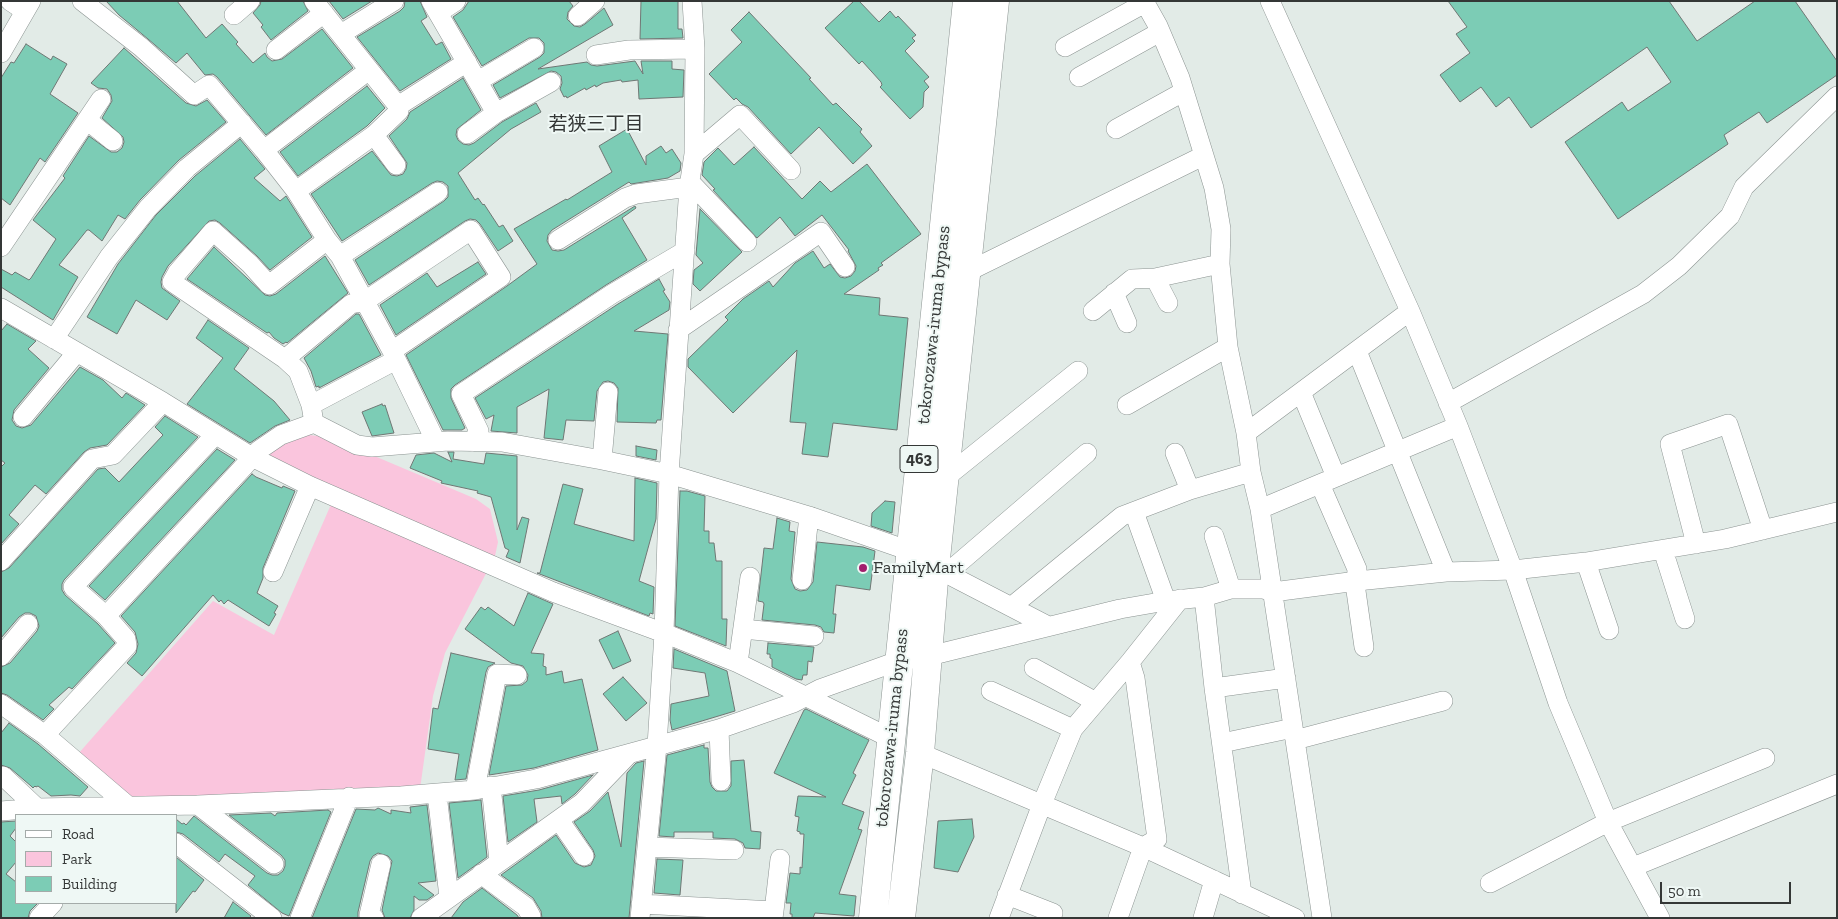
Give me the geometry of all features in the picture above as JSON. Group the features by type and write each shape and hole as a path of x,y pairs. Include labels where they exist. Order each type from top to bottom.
{"highway":[{"name":"tokorozawa-iruma bypass","path":"873,918 967,1"},
{"name":"tokorozawa-iruma bypass","path":"901,918 929,656 941,571 945,478 995,1"}],"street":[{"path":"82,1 141,47 194,95 209,85 264,150 296,191 327,240 340,256 394,356 436,442"},
{"path":"234,15 250,1"},
{"path":"341,34 394,1"},
{"path":"456,1 434,7 468,62 496,113"},
{"path":"578,16 595,1"},
{"path":"692,1 695,50 694,154 689,184 678,330 669,474 664,633 657,746 640,911 774,915 780,859"},
{"path":"1270,1 1410,311 1458,426 1513,570 1558,703 1608,822 1660,918"},
{"path":"1065,47 1145,2 1180,78 1214,188 1221,229 1220,264 1228,347 1246,433 1251,472 1260,509 1322,918"},
{"path":"1,53 22,5"},
{"path":"276,50 319,7 400,111 374,135 296,191"},
{"path":"1079,77 1160,32"},
{"path":"478,81 534,48"},
{"path":"596,55 629,50 695,50"},
{"path":"398,106 468,62"},
{"path":"264,150 369,70"},
{"path":"467,134 496,113 551,82"},
{"path":"1116,129 1183,92"},
{"path":"1448,403 1643,294 1679,266 1730,216 1744,187 1837,96"},
{"path":"1,246 101,99"},
{"path":"694,154 740,115 791,170"},
{"path":"87,120 113,141"},
{"path":"54,339 109,257 148,208 187,168 242,124"},
{"path":"374,135 396,165"},
{"path":"967,272 1203,156"},
{"path":"558,240 625,198 636,194 689,184"},
{"path":"689,184 747,242"},
{"path":"340,256 438,192"},
{"path":"106,616 259,450 313,414 501,277 471,230 365,301 351,304 284,359"},
{"path":"327,240 269,285 250,264 214,231 177,273 172,282 284,359 298,371 313,414 357,445 372,448 436,442 502,442 602,460 669,474 809,516 910,551"},
{"path":"678,330 821,232 845,267"},
{"path":"472,442 479,430 460,394 612,294 685,251"},
{"path":"1093,311 1132,280 1154,278 1220,264"},
{"path":"1154,278 1168,303"},
{"path":"1114,293 1128,323"},
{"path":"1,308 163,402 252,457 310,486 553,592 738,663 890,738"},
{"path":"1246,433 1410,311"},
{"path":"1127,405 1228,347"},
{"path":"1356,351 1446,572"},
{"path":"23,417 77,352"},
{"path":"945,478 1078,371"},
{"path":"602,460 608,392"},
{"path":"1301,392 1357,569 1356,591 1364,647"},
{"path":"1,562 92,459 113,455 163,402"},
{"path":"1696,544 1670,444 1728,424 1763,530"},
{"path":"1260,509 1458,426"},
{"path":"45,735 127,646 126,639 106,616 73,587 215,435"},
{"path":"1175,452 1190,490"},
{"path":"1048,626 941,571 1087,453"},
{"path":"1011,607 1122,516 1190,490 1251,472"},
{"path":"273,572 310,486"},
{"path":"1134,512 1173,600"},
{"path":"1,811 37,808 133,812 198,805 437,794 483,788 536,779 719,729 793,703 820,689 898,661 929,656 1120,609 1204,597 1232,589 1263,588 1273,592 1446,572 1513,570 1586,562 1696,544 1837,512"},
{"path":"802,580 809,516"},
{"path":"1214,536 1232,589"},
{"path":"1663,550 1685,619"},
{"path":"1586,562 1609,630"},
{"path":"738,663 750,577"},
{"path":"1204,597 1214,688 1242,894"},
{"path":"999,918 1042,804 1073,729 1130,662 1173,600"},
{"path":"1,656 28,624"},
{"path":"743,629 814,636"},
{"path":"1118,918 1143,847 1157,839 1135,678 1130,662"},
{"path":"1034,668 1096,702"},
{"path":"499,861 483,788 497,674 517,675"},
{"path":"1214,688 1286,678"},
{"path":"991,691 1073,729"},
{"path":"1222,742 1294,734 1443,700"},
{"path":"1,704 45,735 133,812"},
{"path":"719,729 721,781"},
{"path":"422,917 582,803 630,753"},
{"path":"920,753 1143,847 1295,918"},
{"path":"1490,883 1608,822 1765,758"},
{"path":"2,776 37,808"},
{"path":"1633,867 1837,784"},
{"path":"437,794 449,897"},
{"path":"300,918 349,797"},
{"path":"198,805 274,864"},
{"path":"559,820 584,856"},
{"path":"178,846 266,916"},
{"path":"647,848 734,850"},
{"path":"374,918 369,914 380,864"},
{"path":"481,874 526,907 531,916 530,918"},
{"path":"1203,918 1214,880"},
{"path":"1007,895 1053,913"},
{"path":"40,918 52,904"}],"green space":[{"path":"309,435 326,437 346,444 476,499 490,509 498,542 495,556 445,653 433,696 420,789 325,790 131,799 78,754 213,601 274,635 336,493 265,457 288,441"}],"building":[{"path":"106,1 177,1 206,38 222,24 253,63 265,53 272,61 282,59 322,29 353,68 266,135 217,77 213,74 205,75 187,53 176,63 119,15"},
{"path":"261,1 303,1 308,11 271,40 261,27 263,25 253,13"},
{"path":"329,1 372,1 343,19"},
{"path":"405,1 420,1 427,17 421,21 436,45 442,42 451,59 400,91 357,37 400,11 404,7"},
{"path":"469,1 569,1 573,6 568,12 567,19 574,26 580,27 604,8 613,25 538,69 587,62 597,66 635,61 643,74 641,61 672,61 672,69 684,70 683,97 639,99 638,80 622,82 621,80 603,83 596,87 595,85 586,90 585,88 567,98 566,96 564,97 560,89 562,83 561,76 551,71 500,98 493,85 540,57 544,53 544,43 539,38 529,38 482,66 453,17 463,10"},
{"path":"641,1 678,1 678,29 682,29 683,38 640,39"},
{"path":"854,1 859,1 879,22 890,11 896,18 898,16 916,35 912,38 915,41 905,51 929,77 924,81 929,87 924,92 923,107 910,119 880,87 882,85 881,82 862,61 859,64 825,28"},
{"path":"1448,1 1669,1 1697,41 1755,1 1795,1 1837,61 1837,75 1767,123 1759,112 1724,135 1728,144 1618,219 1565,142 1622,102 1628,111 1671,82 1647,47 1531,128 1509,97 1496,107 1481,87 1460,102 1440,75 1470,53 1456,34 1467,27"},
{"path":"749,12 811,78 809,79 833,105 836,103 862,129 860,132 872,146 853,164 819,127 791,154 748,107 736,98 734,100 709,74 742,42 731,30"},
{"path":"26,44 51,60 53,56 67,64 50,94 78,113 45,162 40,158 10,205 1,198 1,78 11,62 14,63"},
{"path":"124,48 186,103 196,106 207,100 226,122 179,160 140,200 125,219 118,215 102,241 87,230 59,265 78,277 53,320 1,287 1,269 12,275 15,272 29,280 31,278 56,239 33,220 65,178 63,176 89,136 111,152 117,152 122,148 123,137 102,118 112,101 111,95 107,89 98,88 91,83"},
{"path":"463,78 481,110 457,129 456,135 458,140 463,144 469,145 474,143 502,122 536,103 541,112 511,129 458,173 475,200 478,198 484,204 499,227 503,225 513,241 498,251 480,224 476,220 470,219 369,285 355,260 444,201 448,197 448,186 443,182 437,181 432,183 342,241 311,194 372,151 391,175 403,174 407,163 389,136 407,119 410,112"},
{"path":"367,86 385,108 367,126 298,176 280,152"},
{"path":"627,129 646,165 646,156 661,146 666,153 672,149 681,163 680,171 668,178 631,184 629,182 552,230 548,235 547,241 552,250 564,250 635,206 636,208 622,218 647,260 455,385 451,389 451,398 465,428 462,430 443,430 406,355 537,264 514,229 567,200 612,172 599,146"},
{"path":"240,139 265,169 254,178 280,201 286,196 312,237 270,270 220,223 215,220 209,221 168,266 162,277 162,288 180,301 167,320 136,300 117,334 87,317 118,264 156,215 195,176"},
{"path":"754,147 802,199 820,181 831,192 867,164 921,234 881,263 883,265 878,268 879,270 844,294 880,298 879,315 908,318 897,430 833,423 828,457 802,454 806,423 790,422 797,350 733,413 688,367 688,359 728,320 725,317 743,299 769,281 773,287 795,263 813,251 824,268 830,264 840,277 851,276 855,271 856,266 849,250 822,215 795,236 780,217 757,238 713,190 715,189 702,175 704,162 718,148 734,165"},
{"path":"700,209 742,252 700,291 693,284 694,270 703,263 696,255"},
{"path":"214,247 265,295 276,294 325,256 348,293 287,343 283,344 269,332 267,333 187,279"},
{"path":"478,262 486,274 396,335 380,305 427,273 437,287"},
{"path":"659,279 665,290 663,291 670,302 669,310 634,331 668,334 661,420 657,420 656,423 617,422 618,388 614,383 608,381 603,382 597,391 594,421 566,420 563,440 544,438 549,389 517,407 517,433 491,431 494,415 486,419 475,398"},
{"path":"356,314 359,314 381,355 319,388 319,386 316,387 304,358"},
{"path":"208,320 249,348 234,369 274,401 290,420 275,426 250,443 187,404 223,358 196,338"},
{"path":"7,324 36,341 28,349 49,368 14,410 12,420 16,426 22,428 31,425 80,367 103,380 122,398 126,393 145,405 107,445 90,448 84,452 46,494 35,485 9,515 19,524 1,544 1,467 5,463 1,460 1,331"},
{"path":"382,404 383,406 385,405 394,433 372,436 362,412"},
{"path":"165,416 198,437 64,580 62,590 65,595 98,624 115,643 72,689 69,687 49,705 54,709 43,720 7,695 1,693 1,667 10,663 37,631 39,626 36,616 25,613 19,617 1,638 1,572 9,568 98,469 105,468 119,482 163,435 155,427"},
{"path":"636,446 657,450 656,460 636,456"},
{"path":"217,449 235,460 105,600 89,586"},
{"path":"448,452 454,452 453,459 484,464 486,453 517,456 517,530 522,517 529,519 520,563 506,557 509,550 505,548 491,497 477,493 478,491 441,483 442,481 410,468 416,455 434,453 452,462"},
{"path":"252,474 282,488 283,486 295,491 263,568 263,578 257,593 278,606 274,613 276,614 269,626 228,600 224,604 221,600 219,602 213,595 142,676 127,663 136,653 138,644 135,632 121,616"},
{"path":"635,478 657,483 656,519 639,581 654,587 653,614 650,613 649,616 537,573 540,573 563,484 583,489 574,524 634,541"},
{"path":"680,491 705,496 704,531 709,531 709,543 714,543 716,561 722,561 722,619 727,619 726,646 675,626"},
{"path":"885,501 895,502 892,533 871,526 872,513"},
{"path":"777,518 790,522 789,531 795,532 791,579 795,589 800,591 807,590 813,582 817,542 863,547 875,551 870,590 836,585 833,614 836,614 834,633 824,632 821,627 815,625 762,620 764,604 758,601 764,548 773,549"},
{"path":"528,593 553,604 531,653 544,654 543,666 546,667 546,675 562,671 564,683 582,679 598,750 534,768 489,775 506,686 522,685 527,681 528,675 523,666 511,663 465,629 481,607 485,610 488,607 514,626"},
{"path":"618,631 631,661 613,669 599,640"},
{"path":"768,643 814,647 812,662 808,661 807,675 803,675 802,680 796,679 772,667 772,659 770,654 767,654"},
{"path":"674,649 727,671 735,711 672,730 670,720 671,704 709,696 705,673 673,668"},
{"path":"451,653 495,663 488,667 486,672 466,779 455,780 459,754 428,749 433,708 438,709"},
{"path":"623,677 647,703 626,721 603,694"},
{"path":"806,709 869,740 853,773 856,775 842,804 864,812 858,829 862,830 839,894 856,896 854,916 815,913 813,918 792,918 792,914 790,914 791,903 786,903 790,873 800,874 800,867 802,868 804,834 800,834 797,831 799,817 795,816 798,796 826,797 774,773"},
{"path":"9,723 38,744 88,787 80,796 51,796 38,786 33,788 10,768 1,765 1,733"},
{"path":"704,745 704,748 708,748 710,782 716,791 727,791 731,786 731,761 744,760 751,831 761,832 760,849 745,848 743,843 735,839 713,838 713,832 674,832 674,837 659,836 667,755"},
{"path":"644,761 629,918 542,918 541,911 533,898 501,875 556,835 575,863 584,867 591,865 595,856 593,850 574,822 590,811 608,792 621,847 627,773 636,763"},
{"path":"593,775 575,794 562,804 561,796 534,799 537,822 508,842 503,796 539,790"},
{"path":"481,800 487,857 458,878 449,803"},
{"path":"427,805 436,881 418,883 434,895 427,900 419,900 414,896 414,910 410,918 385,918 382,910 392,861 388,856 378,853 370,861 358,918 312,918 356,809 375,810 378,808 391,814 391,810 411,813 410,807"},
{"path":"328,810 331,812 289,916 282,913 248,885 255,876 225,854 219,862 183,834 178,833 178,821 186,825 194,816 267,873 278,875 285,866 285,860 281,855 229,815 271,813 275,816 277,813"},
{"path":"972,819 974,837 958,872 934,868 938,821"},
{"path":"15,821 15,829 10,836 15,841 15,863 6,874 15,881 15,904 37,904 30,911 28,918 1,918 1,822"},
{"path":"178,859 204,880 176,913 176,904 178,904"},
{"path":"657,859 683,860 680,895 654,893"},
{"path":"482,888 519,918 451,918 463,902"},
{"path":"233,902 251,916 249,918 224,918"}],"place":[{"name":"FamilyMart","path":"863,568"}],"district":[{"name":"若狭三丁目","path":"596,125"}]}
